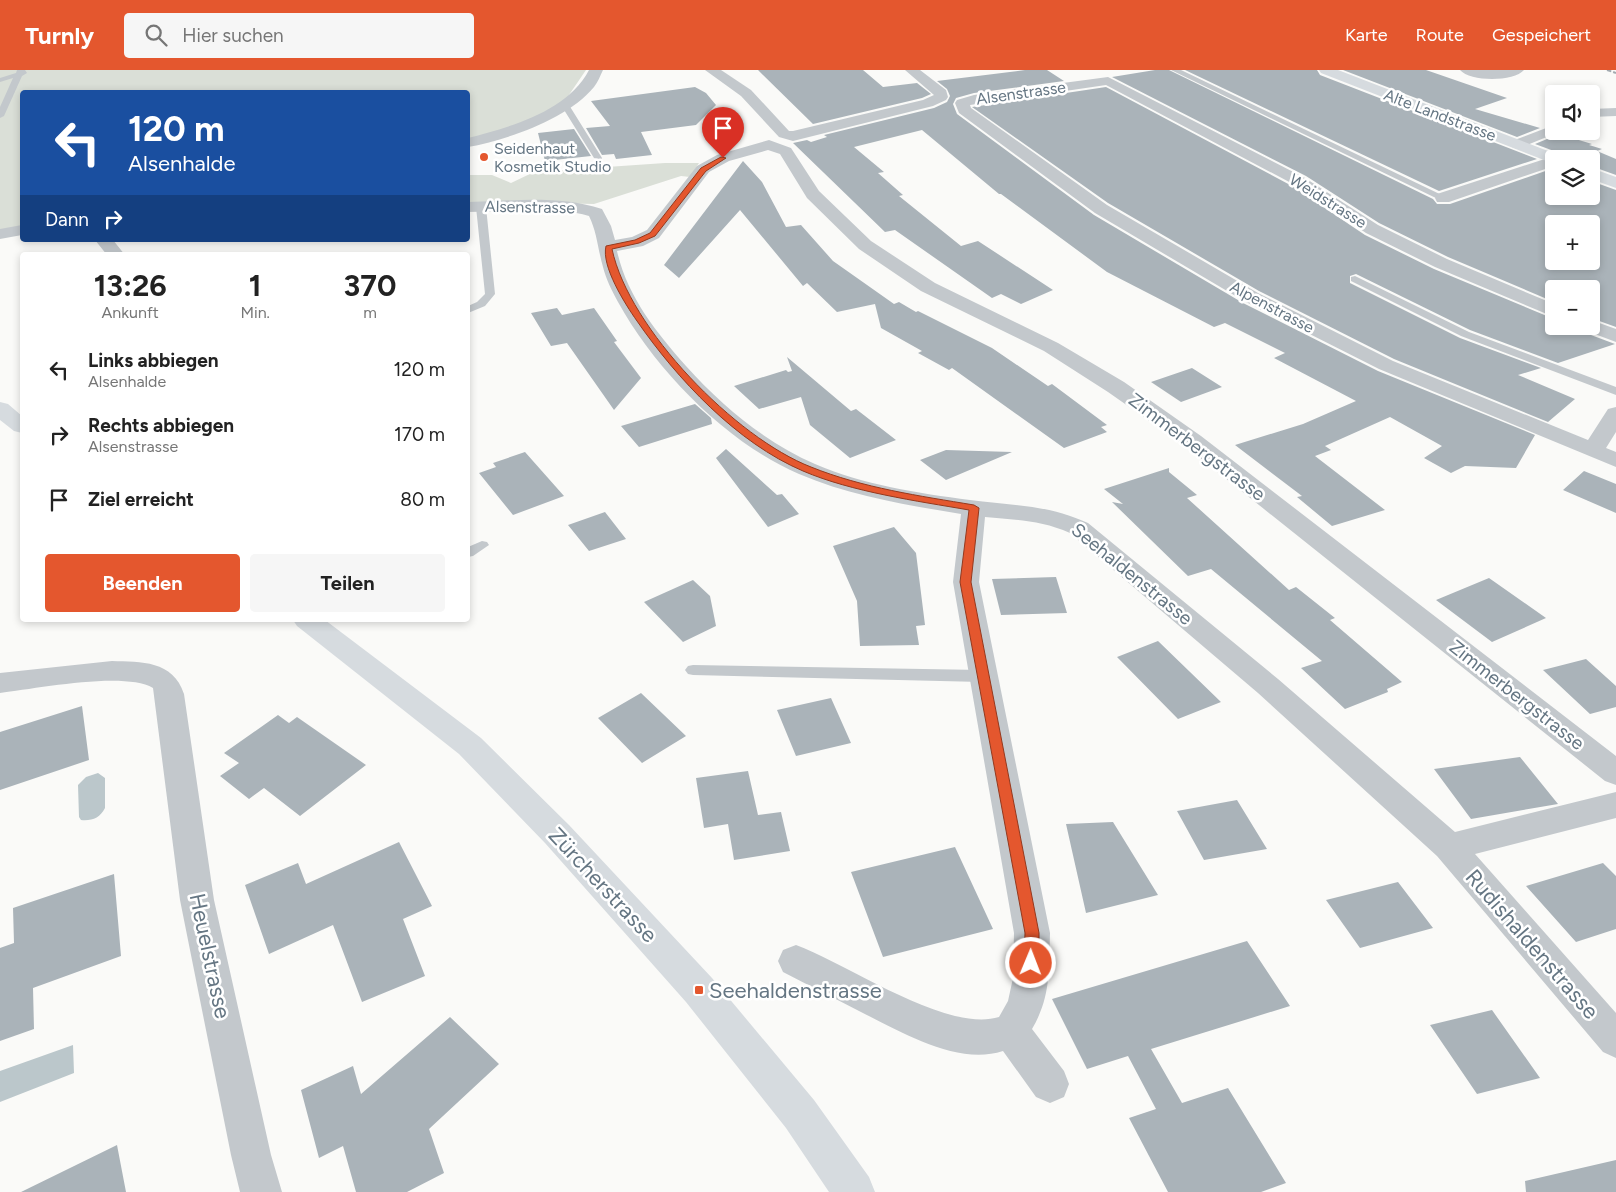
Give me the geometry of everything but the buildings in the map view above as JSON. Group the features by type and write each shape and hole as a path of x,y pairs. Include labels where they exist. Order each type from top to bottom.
{"main road":[{"name":"Alte Landstrasse","path":"1326,70 1545,156"},
{"path":"1600,177 1616,183"},
{"path":"0,410 20,425"},
{"name":"Zürcherstrasse","path":"310,622 470,746 557,834 699,990 800,1114 854,1192"}],"street":[{"path":"470,142 536,120 565,105 583,90 594,76 596,70"},
{"name":"Zimmerbergstrasse","path":"712,70 746,93 813,194 865,245 928,287 1051,347 1116,386 1193,441 1616,772"},
{"path":"608,247 637,242 652,234 703,169 723,158 777,140 802,135 890,110 928,103 941,97 941,93 912,70"},
{"path":"1467,70 1492,76 1508,74 1517,70"},
{"name":"Alsenstrasse","path":"964,101 1043,91 1098,81 1099,75"},
{"name":"Weidstrasse","path":"1099,75 1299,181 1372,229 1457,271 1545,308"},
{"name":"Alpenstrasse","path":"964,101 962,105 964,110 1036,163 1120,221 1208,272 1300,322 1387,365 1616,460"},
{"path":"1600,113 1616,112"},
{"path":"1517,144 1545,133"},
{"path":"1443,198 1545,163"},
{"name":"Alsenstrasse","path":"474,207 564,205 586,208 596,213 608,247 612,268 629,304 654,340 684,377 739,427 774,452 807,469 901,496 974,508"},
{"path":"0,234 20,230"},
{"path":"106,242 114,252"},
{"path":"1600,330 1616,336"},
{"path":"1593,450 1616,414"},
{"path":"796,961 926,1026 962,1036 995,1036 1011,1031 1026,1006 1031,978 1032,933 982,676 966,582 974,508"},
{"name":"Seehaldenstrasse","path":"974,508 1032,511 1050,515 1079,528 1268,686 1448,847"},
{"name":"Heuelstrasse","path":"0,683 112,670 134,670 152,674 162,680 171,699 171,718 197,900 251,1156 261,1192"},
{"path":"1448,847 1616,805"},
{"name":"Rudishaldenstrasse","path":"1448,847 1616,1040"},
{"path":"1011,1031 1050,1084"}],"lane":[{"path":"0,80 29,70"},
{"path":"1174,70 1443,198"},
{"path":"0,116 20,73"},
{"path":"565,105 598,158"},
{"path":"470,309 481,304 490,294 474,207"},
{"path":"1355,279 1464,334 1616,391"},
{"path":"470,552 482,545"},
{"path":"693,670 982,676"}],"shaded area":[{"path":"0,70 586,70 558,111 486,138 470,141 470,90 20,90 20,229 0,233"},
{"path":"665,163 699,163 690,177 681,176 594,204 551,203 470,210 470,175 492,175 511,183 534,172"},
{"path":"98,773 105,778 105,808 95,818 81,820 79,817 78,785 86,777"},
{"path":"73,1045 74,1073 0,1102 0,1071"}],"railway":[{"path":"1607,70 1616,73"}],"place":[{"name":"Seidenhaut Kosmetik Studio","path":"484,157"},
{"name":"Seehaldenstrasse","path":"699,990"}],"route":[{"path":"723,158 703,169 652,234 637,242 608,247 612,268 629,304 654,340 684,377 739,427 774,452 807,469 846,481 901,496 974,508 966,582 982,676 1032,933 1031,963"}]}
